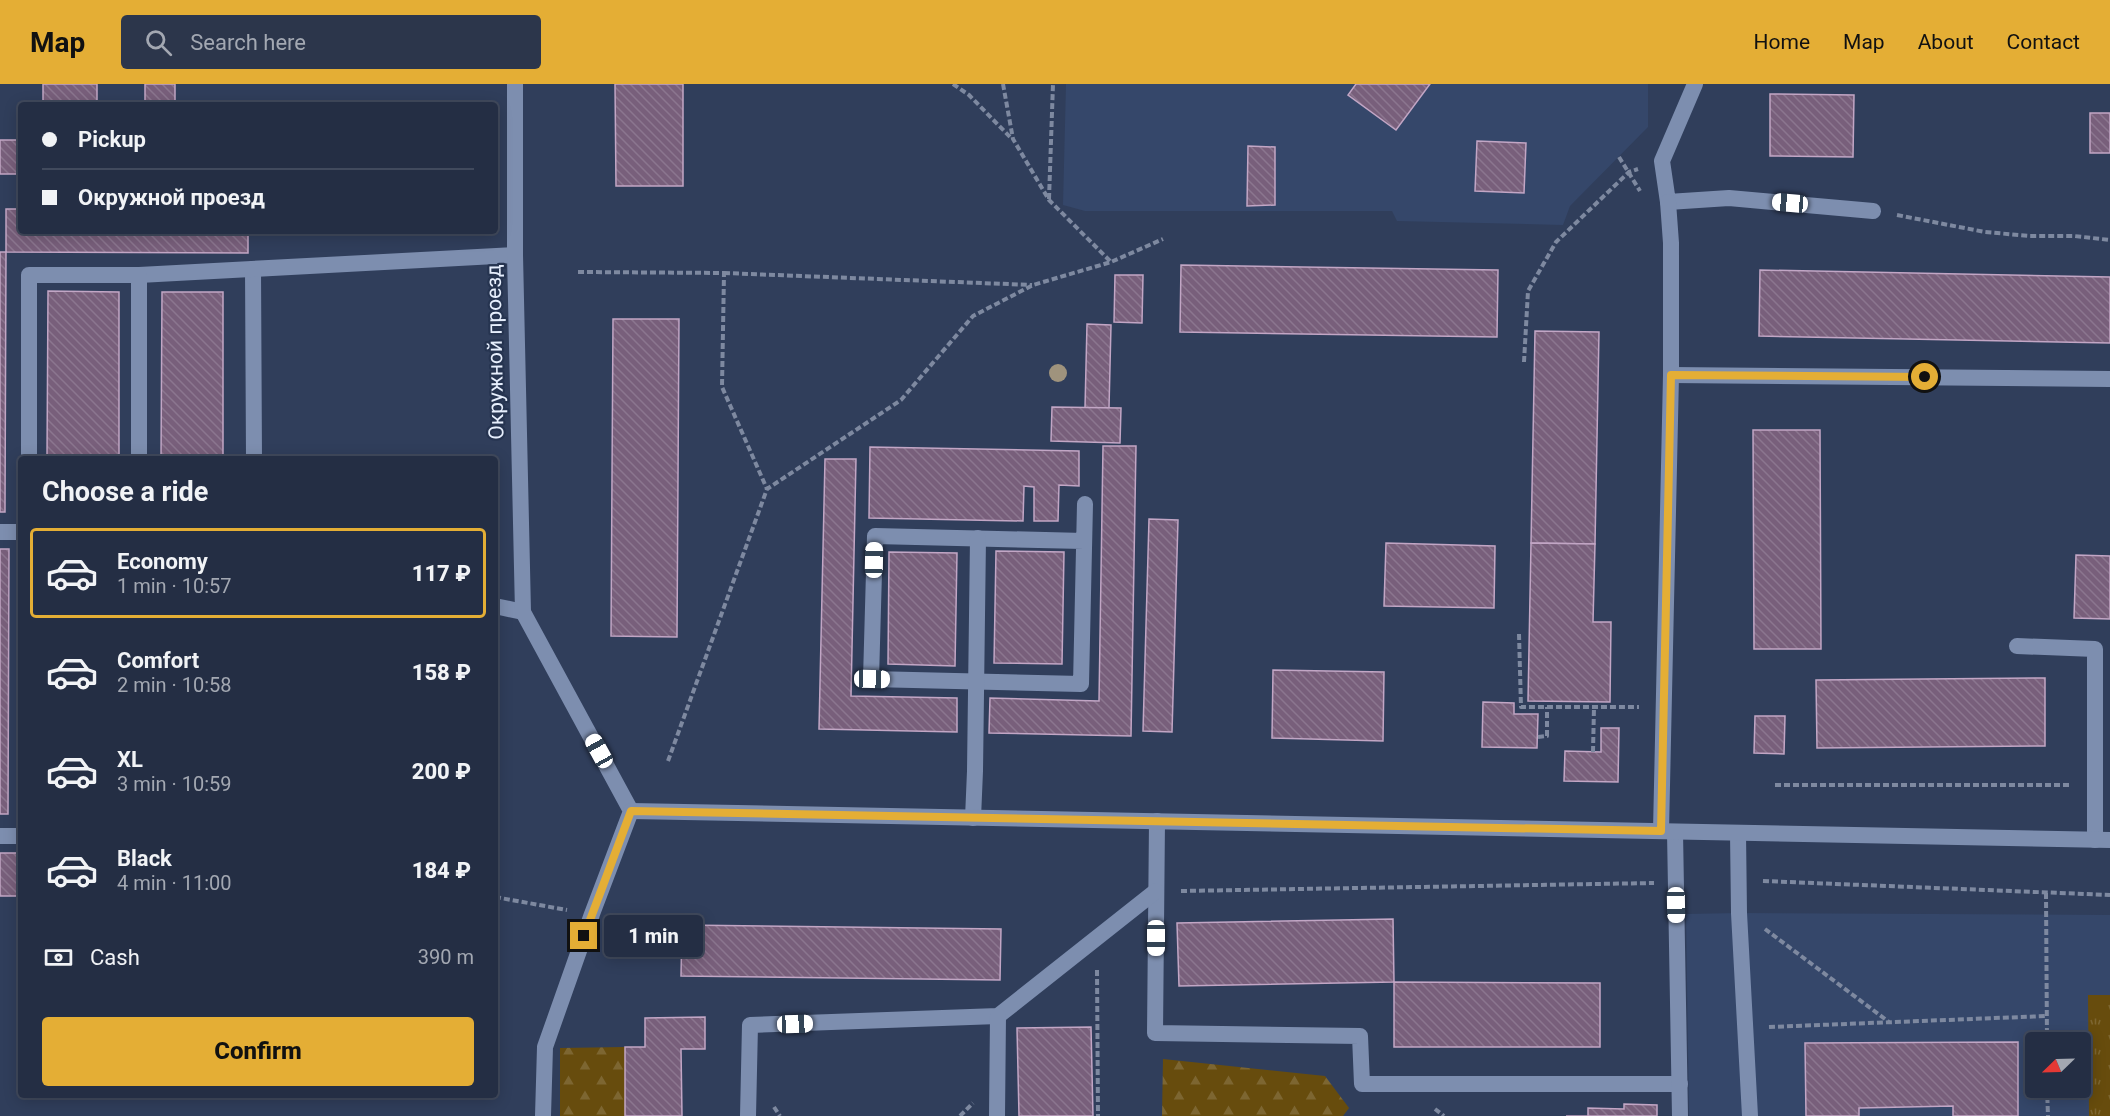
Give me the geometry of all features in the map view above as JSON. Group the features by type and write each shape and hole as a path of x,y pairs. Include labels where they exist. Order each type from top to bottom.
{"street":[{"name":"Окружной проезд","path":"515,84 515,255 523,612 631,811"},
{"path":"1680,1116 1676,883 1668,831 1664,707 1671,375 1671,243 1662,161 1695,84"},
{"path":"1668,202 1729,198 1873,211"},
{"path":"29,456 29,275 139,275 515,255"},
{"path":"253,269 254,456"},
{"path":"139,275 139,456"},
{"path":"1671,375 2110,379"},
{"path":"1084,541 875,536 872,679 1082,684 1085,504"},
{"path":"0,532 18,532"},
{"path":"973,818 978,538"},
{"path":"498,607 523,612"},
{"path":"543,1116 545,1047 631,811 2102,840 2095,784 2095,649 2017,646"},
{"path":"1157,821 1155,1033 1360,1036 1362,1084 1680,1084"},
{"path":"1738,833 1739,913 1749,1116"},
{"path":"0,836 18,836"},
{"path":"748,1116 750,1025 998,1016 1156,891"},
{"path":"997,1116 998,1016"}],"path":[{"path":"953,84 969,95 1013,139 1049,200 1111,262"},
{"path":"1003,84 1013,139"},
{"path":"1049,200 1053,84"},
{"path":"1524,362 1528,291 1556,242 1629,172 1619,157"},
{"path":"1873,211 1923,218 1984,232 2110,240"},
{"path":"668,761 767,489 901,400 973,316 1033,285 1111,262 1163,238"},
{"path":"578,272 724,273 1033,285"},
{"path":"724,273 722,387 767,489"},
{"path":"1519,634 1521,707 1664,707"},
{"path":"1538,736 1547,736 1547,707"},
{"path":"1593,752 1594,707"},
{"path":"1775,785 2095,784"},
{"path":"1740,882 1776,881 2110,895"},
{"path":"1156,891 1676,883"},
{"path":"2046,892 2047,1032"},
{"path":"498,898 592,914"},
{"path":"1756,923 1890,1022"},
{"path":"1096,938 1098,1116"},
{"path":"1758,1028 2047,1016"},
{"path":"2048,1098 2048,1116"}],"shaded area":[{"path":"1066,84 1648,84 1648,127 1570,206 1563,225 1397,221 1392,211 1085,211 1063,205"},
{"path":"1686,914 2110,915 2110,1116 1689,1116"}],"green space":[{"path":"2088,995 2110,995 2110,1116 2089,1116 2091,1032 2088,1032"},
{"path":"625,1047 625,1116 560,1116 560,1048"},
{"path":"1163,1059 1325,1076 1349,1108 1343,1116 1162,1116"}],"building":[{"path":"43,84 97,84 97,102 43,102"},
{"path":"145,84 175,84 175,102 145,102"},
{"path":"615,84 683,84 683,186 616,186"},
{"path":"1356,84 1430,84 1396,130 1348,95"},
{"path":"1770,94 1854,95 1853,157 1770,156"},
{"path":"2090,113 2110,113 2110,153 2090,153"},
{"path":"0,140 18,140 18,174 0,174"},
{"path":"1477,141 1526,143 1524,193 1475,191"},
{"path":"1248,146 1275,147 1275,205 1247,206"},
{"path":"6,209 18,209 18,234 248,234 248,253 6,252"},
{"path":"0,252 6,252 5,512 0,512"},
{"path":"1181,265 1498,270 1497,337 1180,332"},
{"path":"1760,270 2110,277 2110,343 1759,336"},
{"path":"1115,275 1143,275 1142,323 1114,322"},
{"path":"48,291 119,292 119,456 47,456"},
{"path":"162,292 223,292 223,456 161,456"},
{"path":"613,319 679,319 677,637 611,636"},
{"path":"1087,324 1111,325 1109,408 1085,408"},
{"path":"1535,331 1599,332 1595,544 1531,543"},
{"path":"1052,407 1121,408 1120,443 1051,441"},
{"path":"1753,430 1820,430 1821,649 1754,649"},
{"path":"1103,446 1136,446 1131,736 989,733 990,698 1099,701"},
{"path":"870,447 1079,451 1079,486 1059,485 1058,521 1034,521 1034,487 1024,486 1023,521 869,518"},
{"path":"825,459 856,459 851,696 957,698 957,732 819,729"},
{"path":"1149,519 1178,520 1172,732 1143,731"},
{"path":"1386,543 1495,546 1494,608 1384,606"},
{"path":"1531,543 1595,544 1593,622 1611,622 1610,702 1528,701"},
{"path":"0,549 9,549 8,814 0,814"},
{"path":"996,551 1064,552 1062,664 994,663"},
{"path":"889,552 957,553 955,666 888,664"},
{"path":"2076,555 2110,556 2110,619 2074,618"},
{"path":"1273,670 1384,672 1383,741 1272,738"},
{"path":"2045,678 2045,746 1817,748 1816,680"},
{"path":"1483,702 1514,703 1514,714 1538,714 1537,748 1482,747"},
{"path":"1755,716 1785,716 1784,754 1754,753"},
{"path":"1601,728 1619,728 1618,782 1564,781 1565,751 1601,752"},
{"path":"0,853 18,853 18,896 0,896"},
{"path":"1393,919 1394,982 1179,986 1177,923"},
{"path":"682,925 1001,929 1000,980 681,976"},
{"path":"1394,982 1600,983 1600,1047 1394,1047"},
{"path":"705,1017 705,1049 681,1049 682,1116 625,1116 625,1047 645,1047 645,1018"},
{"path":"1091,1027 1093,1116 1019,1116 1017,1028"},
{"path":"2018,1042 2018,1116 1953,1116 1953,1106 1859,1108 1859,1116 1806,1116 1805,1043"},
{"path":"1624,1104 1657,1105 1657,1116 1588,1116 1588,1108 1624,1109"}],"route":[{"path":"584,936 631,811 1661,831 1671,375 1925,377"}]}
